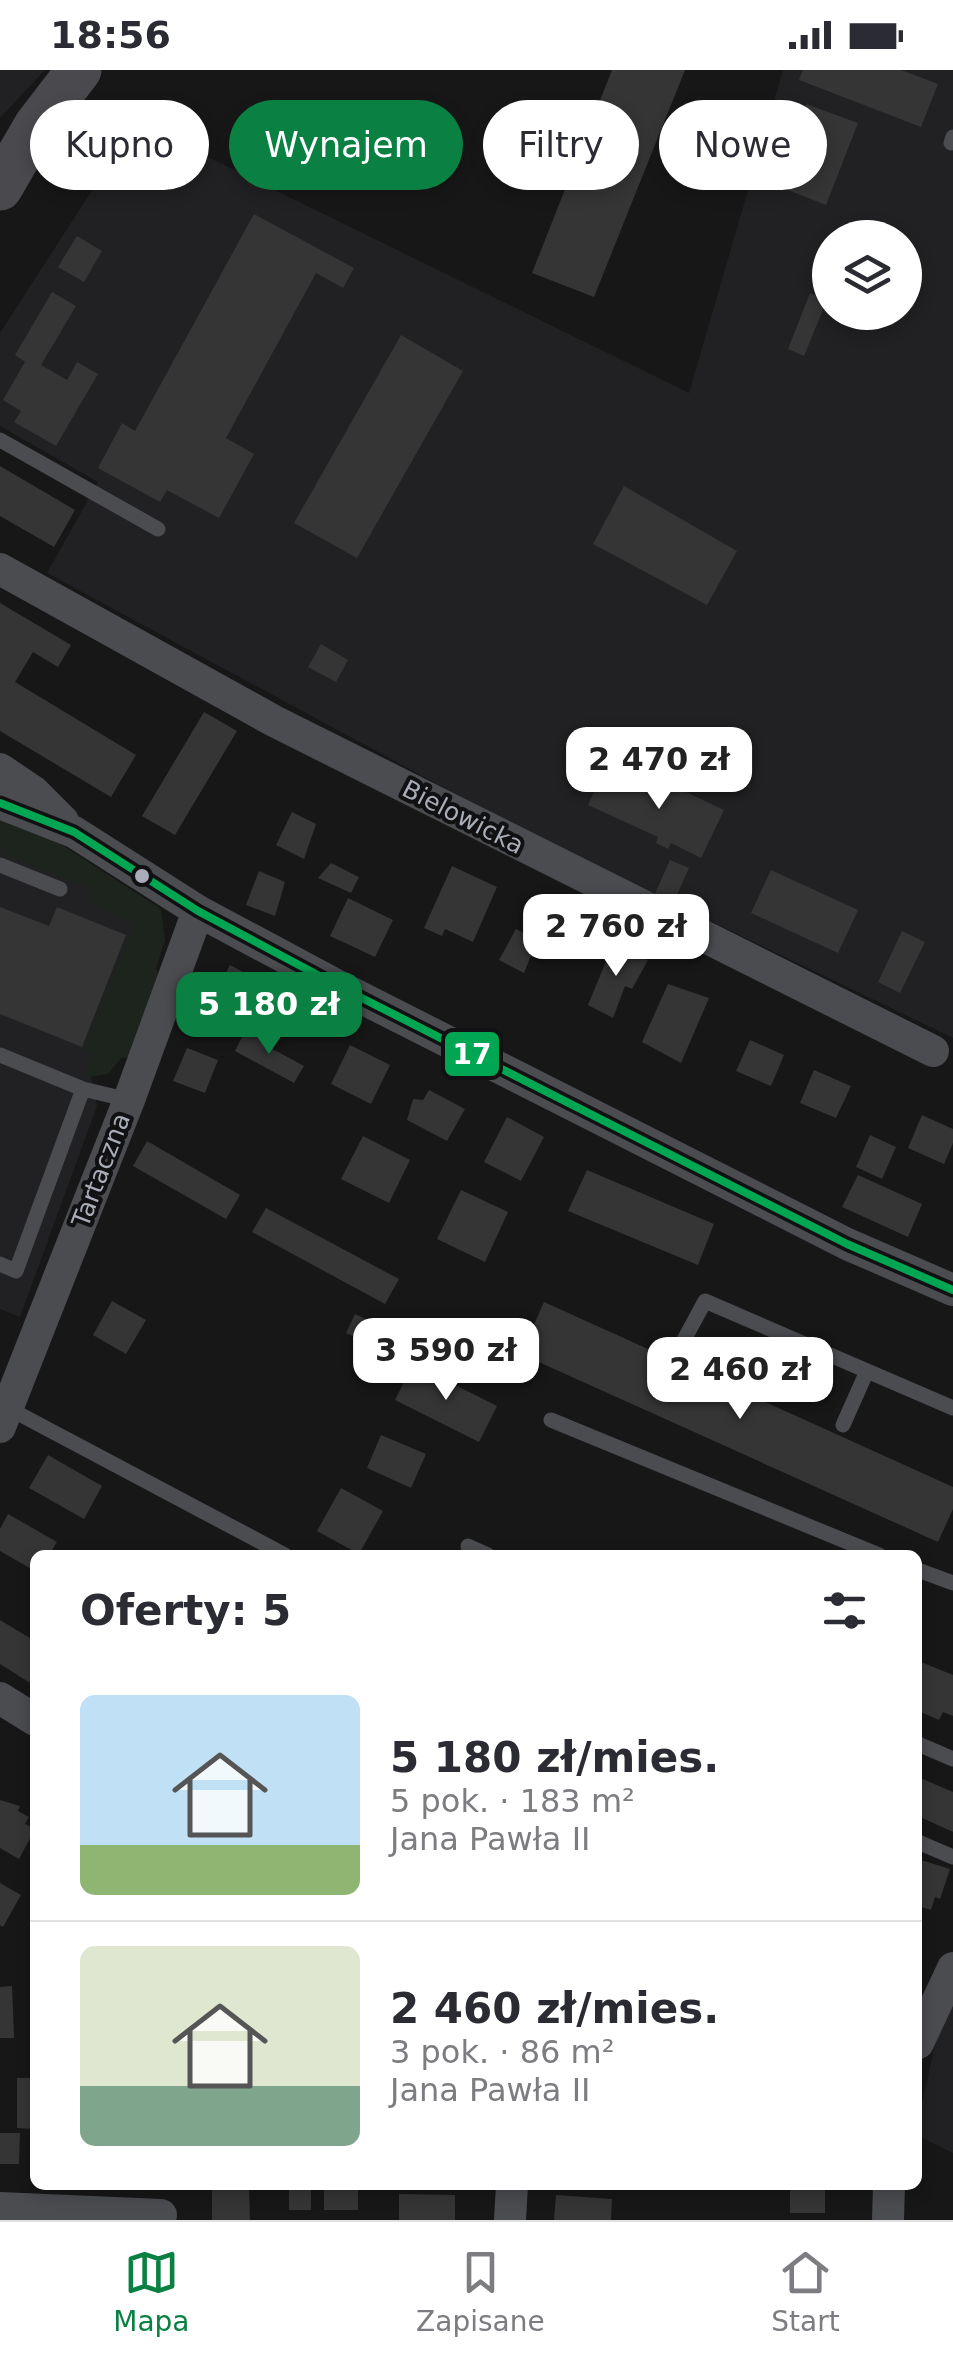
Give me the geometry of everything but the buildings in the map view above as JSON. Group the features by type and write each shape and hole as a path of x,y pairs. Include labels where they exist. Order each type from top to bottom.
{"street":[{"path":"0,188 36,126 79,70"},
{"name":"Bielowicka","path":"0,569 274,720 943,1056"},
{"path":"0,769 34,792 74,832"},
{"path":"0,803 74,832 198,911 726,1183 953,1290"},
{"name":"Tartaczna","path":"4,1418 129,1100 198,911"},
{"path":"0,1698 30,1717"},
{"path":"922,2035 953,1968"},
{"path":"510,2220 512,2190"},
{"path":"888,2220 889,2190"},
{"path":"0,2208 163,2207"}],"lane":[{"path":"0,440 158,529"},
{"path":"0,865 60,889"},
{"path":"0,1055 83,1089 129,1100"},
{"path":"0,1264 16,1270 83,1089"},
{"path":"678,1352 704,1302 953,1408"},
{"path":"842,1425 867,1371"},
{"path":"4,1418 275,1550"},
{"path":"550,1420 867,1550"},
{"path":"468,1546 477,1550"},
{"path":"922,1571 953,1583"},
{"path":"922,1746 953,1759"},
{"path":"922,1844 953,1856"}],"shaded area":[{"path":"0,70 45,70 0,118"},
{"path":"783,70 953,70 953,1038 530,834 47,573 98,482 0,426 0,333 92,190 209,190 209,158 229,168 229,190 275,190 689,393 748,190 827,190 827,100 774,100"},
{"path":"0,805 161,909 165,940 156,968 163,982 131,1057 121,1058 108,1074 83,1078 93,1054 84,1050 135,922 89,904 89,888 5,855 7,849 0,846"},
{"path":"0,838 97,877 149,931 91,1076 97,1106 20,1317 0,1309"},
{"path":"953,2003 953,2153 922,2138 922,2103 937,2036"}],"transit line":[{"name":"17","path":"0,803 74,832 198,911 340,987 847,1244 953,1290"}]}
